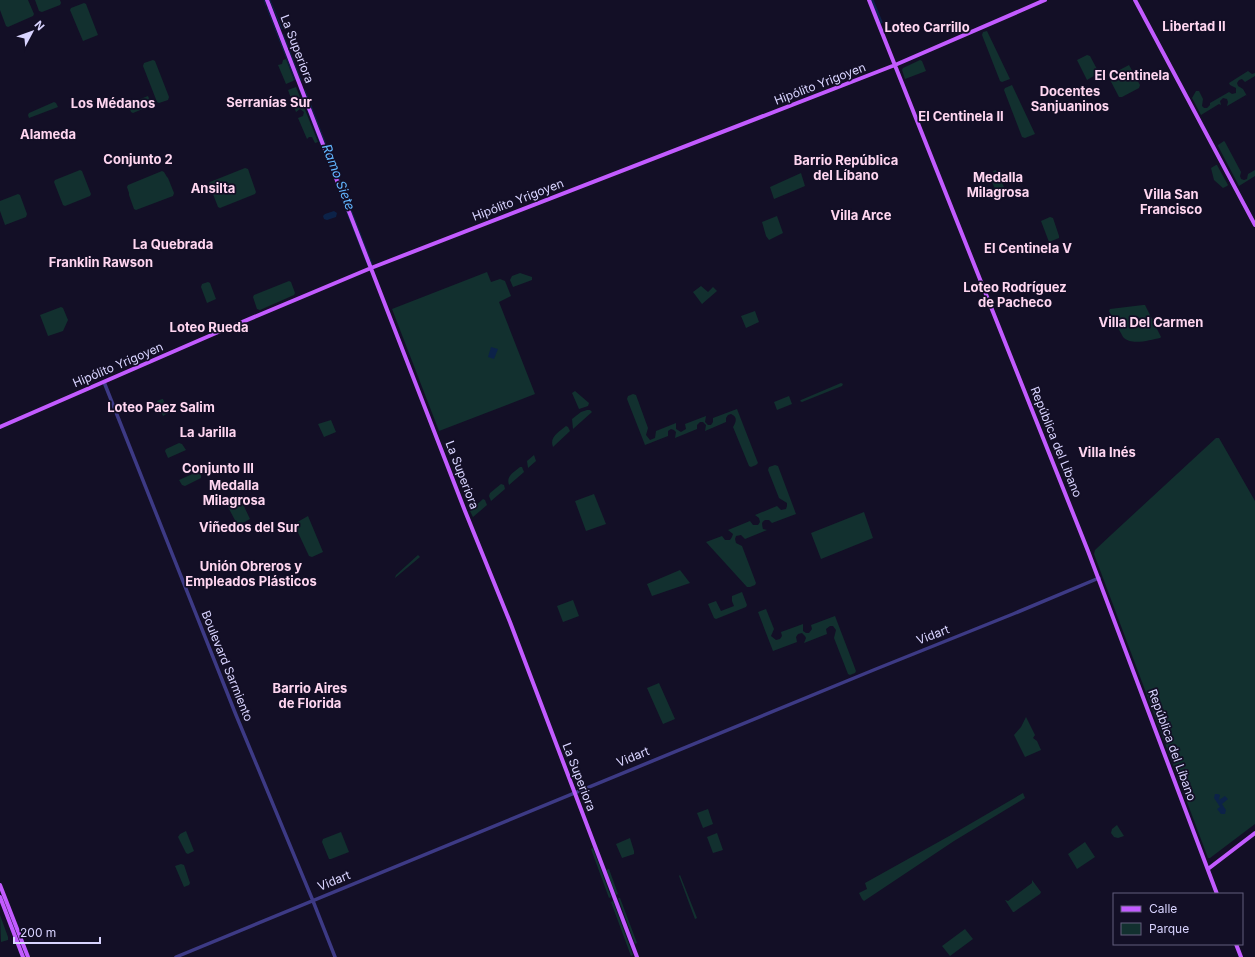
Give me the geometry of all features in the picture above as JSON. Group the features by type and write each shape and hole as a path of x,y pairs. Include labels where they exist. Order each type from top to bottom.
{"main road":[{"name":"La Superiora","path":"267,0 511,626 637,957"},
{"name":"República del Líbano","path":"869,0 1099,578 1217,893"},
{"name":"Hipólito Yrigoyen","path":"0,427 371,268 895,66 1045,0"},
{"path":"1134,0 1255,225"},
{"path":"1208,869 1255,833"},
{"path":"0,885 28,957"},
{"path":"0,897 24,957"},
{"path":"1236,945 1241,957"}],"street":[{"name":"Boulevard Sarmiento","path":"104,382 258,770 335,957"},
{"name":"Vidart","path":"176,957 574,792 1099,578"}],"green space":[{"path":"0,0 28,0 34,14 33,16 8,27 6,26 0,10"},
{"path":"35,0 60,0 61,3 60,5 42,12 39,11"},
{"path":"84,3 86,4 98,35 83,41 70,10 71,8"},
{"path":"987,31 1010,79 1002,82 1000,81 982,35 983,32"},
{"path":"1087,55 1090,56 1099,73 1087,80 1077,60"},
{"path":"286,59 294,80 286,84 278,65 282,64 283,60"},
{"path":"153,60 155,61 169,97 168,100 159,103 157,102 143,66 144,63"},
{"path":"920,60 922,61 926,71 905,79 902,70 903,68"},
{"path":"1129,65 1140,85 1139,88 1122,97 1119,97 1108,76"},
{"path":"1248,71 1252,74 1255,73 1255,76 1245,82 1242,79 1239,80 1237,83 1247,96 1246,95 1227,106 1227,99 1223,98 1220,101 1221,105 1219,104 1201,115 1192,98 1196,91 1199,91 1203,99 1202,106 1207,108 1210,103 1229,92 1232,94 1236,93 1236,88 1229,83"},
{"path":"1012,85 1035,134 1025,138 1022,137 1004,90"},
{"path":"296,87 318,142 315,143 312,137 307,139 298,118 303,116 304,112 300,109 296,112 288,90"},
{"path":"148,96 151,104 150,106 133,113 131,112 128,104"},
{"path":"54,102 58,107 29,118 29,113"},
{"path":"1224,141 1241,172 1241,179 1247,179 1248,174 1255,170 1255,176 1239,186 1218,146"},
{"path":"1216,165 1228,185 1223,188 1214,180 1211,168"},
{"path":"245,168 248,169 256,192 255,194 220,208 218,207 209,184 210,182"},
{"path":"80,170 82,171 91,194 90,196 65,206 63,205 54,182 55,180"},
{"path":"996,170 1004,187 996,191 991,180 996,178 993,171"},
{"path":"162,171 168,178 174,193 173,196 136,210 134,209 127,187 128,185"},
{"path":"801,173 805,186 774,199 770,187"},
{"path":"18,194 20,195 27,214 26,217 5,225 0,211 0,201"},
{"path":"777,216 783,233 769,240 766,236 762,222"},
{"path":"1050,217 1053,218 1059,238 1049,242 1041,221"},
{"path":"487,272 491,282 500,279 505,281 511,296 499,302 535,394 439,431 392,309"},
{"path":"520,273 532,277 532,280 513,287 510,280 512,276"},
{"path":"289,281 291,282 295,293 294,295 260,310 257,309 253,297 254,295"},
{"path":"208,282 210,283 216,299 207,303 201,287 202,284"},
{"path":"701,286 708,292 713,287 717,291 702,304 693,292"},
{"path":"1145,305 1161,337 1141,342 1126,340 1109,311 1110,309"},
{"path":"61,307 63,308 68,320 63,331 48,336 40,315"},
{"path":"755,311 759,322 746,328 741,316"},
{"path":"841,383 843,384 842,386 802,402 800,401 801,400"},
{"path":"575,391 589,403 588,406 579,409 572,393"},
{"path":"633,394 636,395 648,428 646,435 650,440 655,438 656,431 676,423 676,429 681,432 686,429 685,424 706,416 705,422 708,425 711,425 713,418 737,409 758,463 751,467 749,466 733,427 736,418 731,414 726,418 726,422 705,431 706,425 703,422 700,422 697,425 697,429 675,438 676,432 671,429 668,431 668,436 645,445 627,399 628,396"},
{"path":"789,396 792,404 777,410 774,402"},
{"path":"162,399 168,413 163,416 157,401"},
{"path":"587,410 592,412 573,429 572,419 581,412"},
{"path":"331,420 336,432 324,437 318,424"},
{"path":"566,426 570,431 553,447 552,440"},
{"path":"1216,438 1219,438 1255,501 1255,824 1208,858 1094,554 1095,550"},
{"path":"179,443 182,444 186,450 168,458 165,451 166,449"},
{"path":"534,455 536,461 528,468 527,461"},
{"path":"775,465 778,466 796,514 772,523 769,520 765,520 762,523 762,526 763,529 767,530 745,539 741,535 736,536 736,543 742,546 756,583 755,585 747,587 706,542 722,536 725,540 730,540 733,534 728,530 750,521 753,525 758,525 760,522 759,518 755,515 777,506 781,510 786,509 787,503 779,498 768,470 769,467"},
{"path":"520,467 522,467 524,472 509,485 509,477"},
{"path":"199,471 201,478 185,486 182,485 179,480"},
{"path":"501,484 504,485 505,489 491,501 489,496 490,493"},
{"path":"594,494 606,524 586,531 575,501"},
{"path":"240,498 250,519 239,525 228,507 229,504"},
{"path":"483,499 487,505 473,517 470,511"},
{"path":"864,512 873,538 821,559 811,533"},
{"path":"308,516 323,552 312,557 309,556 294,524"},
{"path":"418,555 420,557 395,578 396,575"},
{"path":"680,570 690,583 652,596 647,584"},
{"path":"742,592 747,605 746,607 716,619 714,618 708,604 716,601 721,611 734,606 732,596"},
{"path":"573,600 579,616 563,622 557,606"},
{"path":"766,609 774,629 771,636 776,640 780,639 782,636 781,632 803,624 803,631 809,633 812,629 811,625 835,616 856,671 855,673 850,675 848,674 834,638 836,630 833,626 826,629 827,634 804,643 806,638 805,636 802,633 798,634 796,637 797,642 773,651 758,612"},
{"path":"659,683 675,719 663,724 647,688"},
{"path":"1026,717 1035,735 1033,738 1037,741 1041,750 1025,757 1014,735 1021,727"},
{"path":"1023,793 1025,798 954,841 864,901 862,899 859,893 867,889 865,883"},
{"path":"708,809 713,824 703,828 697,813"},
{"path":"1117,825 1124,836 1118,838 1114,837 1111,833 1112,829"},
{"path":"186,831 194,851 188,854 186,853 178,837"},
{"path":"341,832 349,852 329,859 322,842 323,839"},
{"path":"717,833 723,850 713,853 707,837"},
{"path":"630,838 634,854 622,858 616,844"},
{"path":"1085,842 1095,857 1077,869 1068,854"},
{"path":"593,848 611,897 609,898 591,849"},
{"path":"181,864 184,865 190,883 184,887 175,866"},
{"path":"609,869 618,894 616,895 606,870"},
{"path":"680,875 697,918 695,919 679,876"},
{"path":"1032,880 1041,892 1040,894 1013,912 1005,900 1008,901 1032,883"},
{"path":"618,898 620,898 637,943 635,944"},
{"path":"613,901 633,955 631,956 611,902"},
{"path":"0,915 8,937 8,940 1,942"},
{"path":"965,929 973,939 950,956 942,946"}],"water":[{"path":"334,211 337,213 336,217 327,220 324,219 323,216 325,214"},
{"path":"491,347 498,349 494,359 488,357"},
{"path":"1215,794 1220,795 1219,800 1225,796 1228,799 1222,804 1226,810 1225,814 1221,814 1217,809 1220,807 1214,798"}],"waterway":[{"path":"264,0 266,6"},
{"name":"Ramo Siete","path":"270,0 282,29"},
{"path":"872,0 881,22"},
{"path":"267,8 295,80"},
{"name":"Ramo Siete","path":"283,34 301,80"},
{"path":"299,88 324,153"},
{"name":"Ramo Siete","path":"305,90 372,264"},
{"path":"340,195 368,266"}],"district":[{"name":"Libertad II","path":"1194,26"},
{"name":"Loteo Carrillo","path":"927,27"},
{"name":"El Centinela","path":"1132,75"},
{"name":"Docentes Sanjuaninos","path":"1070,98"},
{"name":"Serranías Sur","path":"269,102"},
{"name":"Los Médanos","path":"113,103"},
{"name":"El Centinela II","path":"961,116"},
{"name":"Alameda","path":"48,134"},
{"name":"Conjunto 2","path":"138,159"},
{"name":"Barrio República del Líbano","path":"846,168"},
{"name":"Medalla Milagrosa","path":"998,184"},
{"name":"Ansilta","path":"213,188"},
{"name":"Villa San Francisco","path":"1171,202"},
{"name":"Villa Arce","path":"861,215"},
{"name":"La Quebrada","path":"173,244"},
{"name":"El Centinela V","path":"1028,248"},
{"name":"Franklin Rawson","path":"101,262"},
{"name":"Loteo Rodríguez de Pacheco","path":"1015,294"},
{"name":"Villa Del Carmen","path":"1151,322"},
{"name":"Loteo Rueda","path":"209,327"},
{"name":"Loteo Paez Salim","path":"161,407"},
{"name":"La Jarilla","path":"208,432"},
{"name":"Villa Inés","path":"1107,452"},
{"name":"Conjunto III","path":"218,468"},
{"name":"Medalla Milagrosa","path":"234,492"},
{"name":"Viñedos del Sur","path":"249,527"},
{"name":"Unión Obreros y Empleados Plásticos","path":"251,574"},
{"name":"Barrio Aires de Florida","path":"310,696"}]}
